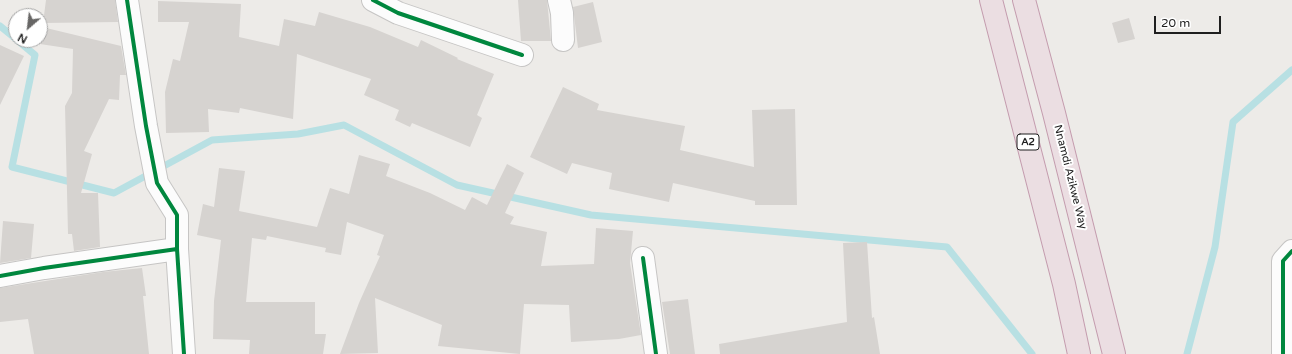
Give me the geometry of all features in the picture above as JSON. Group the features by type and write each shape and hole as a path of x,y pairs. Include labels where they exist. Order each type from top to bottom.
{"highway":[{"name":"A2","path":"991,0 1064,284 1079,354"},
{"name":"Nnamdi Azikwe Way","path":"1024,0 1114,354"}],"street":[{"path":"127,0 146,126 157,184 177,215 177,249 184,354"},
{"path":"373,0 398,13 522,55"},
{"path":"559,0 562,13 563,40"},
{"path":"0,276 44,268 177,249"},
{"path":"1283,354 1283,261 1292,251"},
{"path":"643,258 656,354"}],"building":[{"path":"46,0 115,0 118,22 48,23 48,8 45,8"},
{"path":"518,0 547,0 551,41 521,41"},
{"path":"158,1 241,4 239,37 279,46 284,19 315,26 319,12 370,27 418,47 421,40 458,58 457,59 494,74 477,115 482,118 470,147 412,123 410,127 395,120 399,110 364,95 371,79 297,54 293,119 240,108 239,113 208,109 209,132 166,133 165,92 173,59 180,61 189,22 158,22"},
{"path":"593,2 602,42 578,48 573,7"},
{"path":"1129,18 1135,39 1118,43 1112,23"},
{"path":"48,28 121,46 126,75 120,75 119,100 109,99 84,151 92,154 81,193 98,193 100,247 74,251 72,234 68,234 65,106 72,93 73,49 48,45"},
{"path":"0,45 24,56 0,105"},
{"path":"563,87 599,104 597,110 685,126 680,150 754,167 752,110 795,109 797,205 755,205 755,201 673,183 669,202 609,189 612,173 572,163 567,174 530,157"},
{"path":"359,155 390,164 386,176 430,193 465,210 472,197 487,205 507,164 524,173 505,213 514,217 510,224 547,232 541,266 594,264 596,228 633,231 630,263 641,335 619,339 571,342 569,305 524,304 520,354 438,346 442,325 375,298 378,353 340,354 359,303 380,256 377,255 384,235 347,222 341,255 325,252 326,248 267,236 266,240 252,238 246,302 315,302 315,334 326,334 323,354 249,354 250,340 213,339 214,301 221,240 197,235 203,204 214,207 219,168 245,171 239,211 317,227 330,188 349,194"},
{"path":"3,221 34,224 31,258 0,263"},
{"path":"867,242 872,318 874,317 880,354 720,354 719,344 847,322 843,243"},
{"path":"142,268 146,296 143,296 149,354 34,354 28,319 0,322 0,288 103,272"},
{"path":"688,299 695,354 670,354 662,302"}],"waterway":[{"path":"0,26 8,32"},
{"path":"27,48 35,55 12,167 114,193 212,140 298,134 344,125 457,185 591,215 947,247 1032,354"},
{"path":"1187,354 1215,247 1233,122 1292,70"}],"cycle path":[{"path":"127,0 146,126 157,183 177,215 177,249 184,354"},
{"path":"373,0 398,13 522,55"},
{"path":"0,276 44,268 177,249"},
{"path":"1283,354 1283,261 1292,251"},
{"path":"643,258 656,354"}]}
